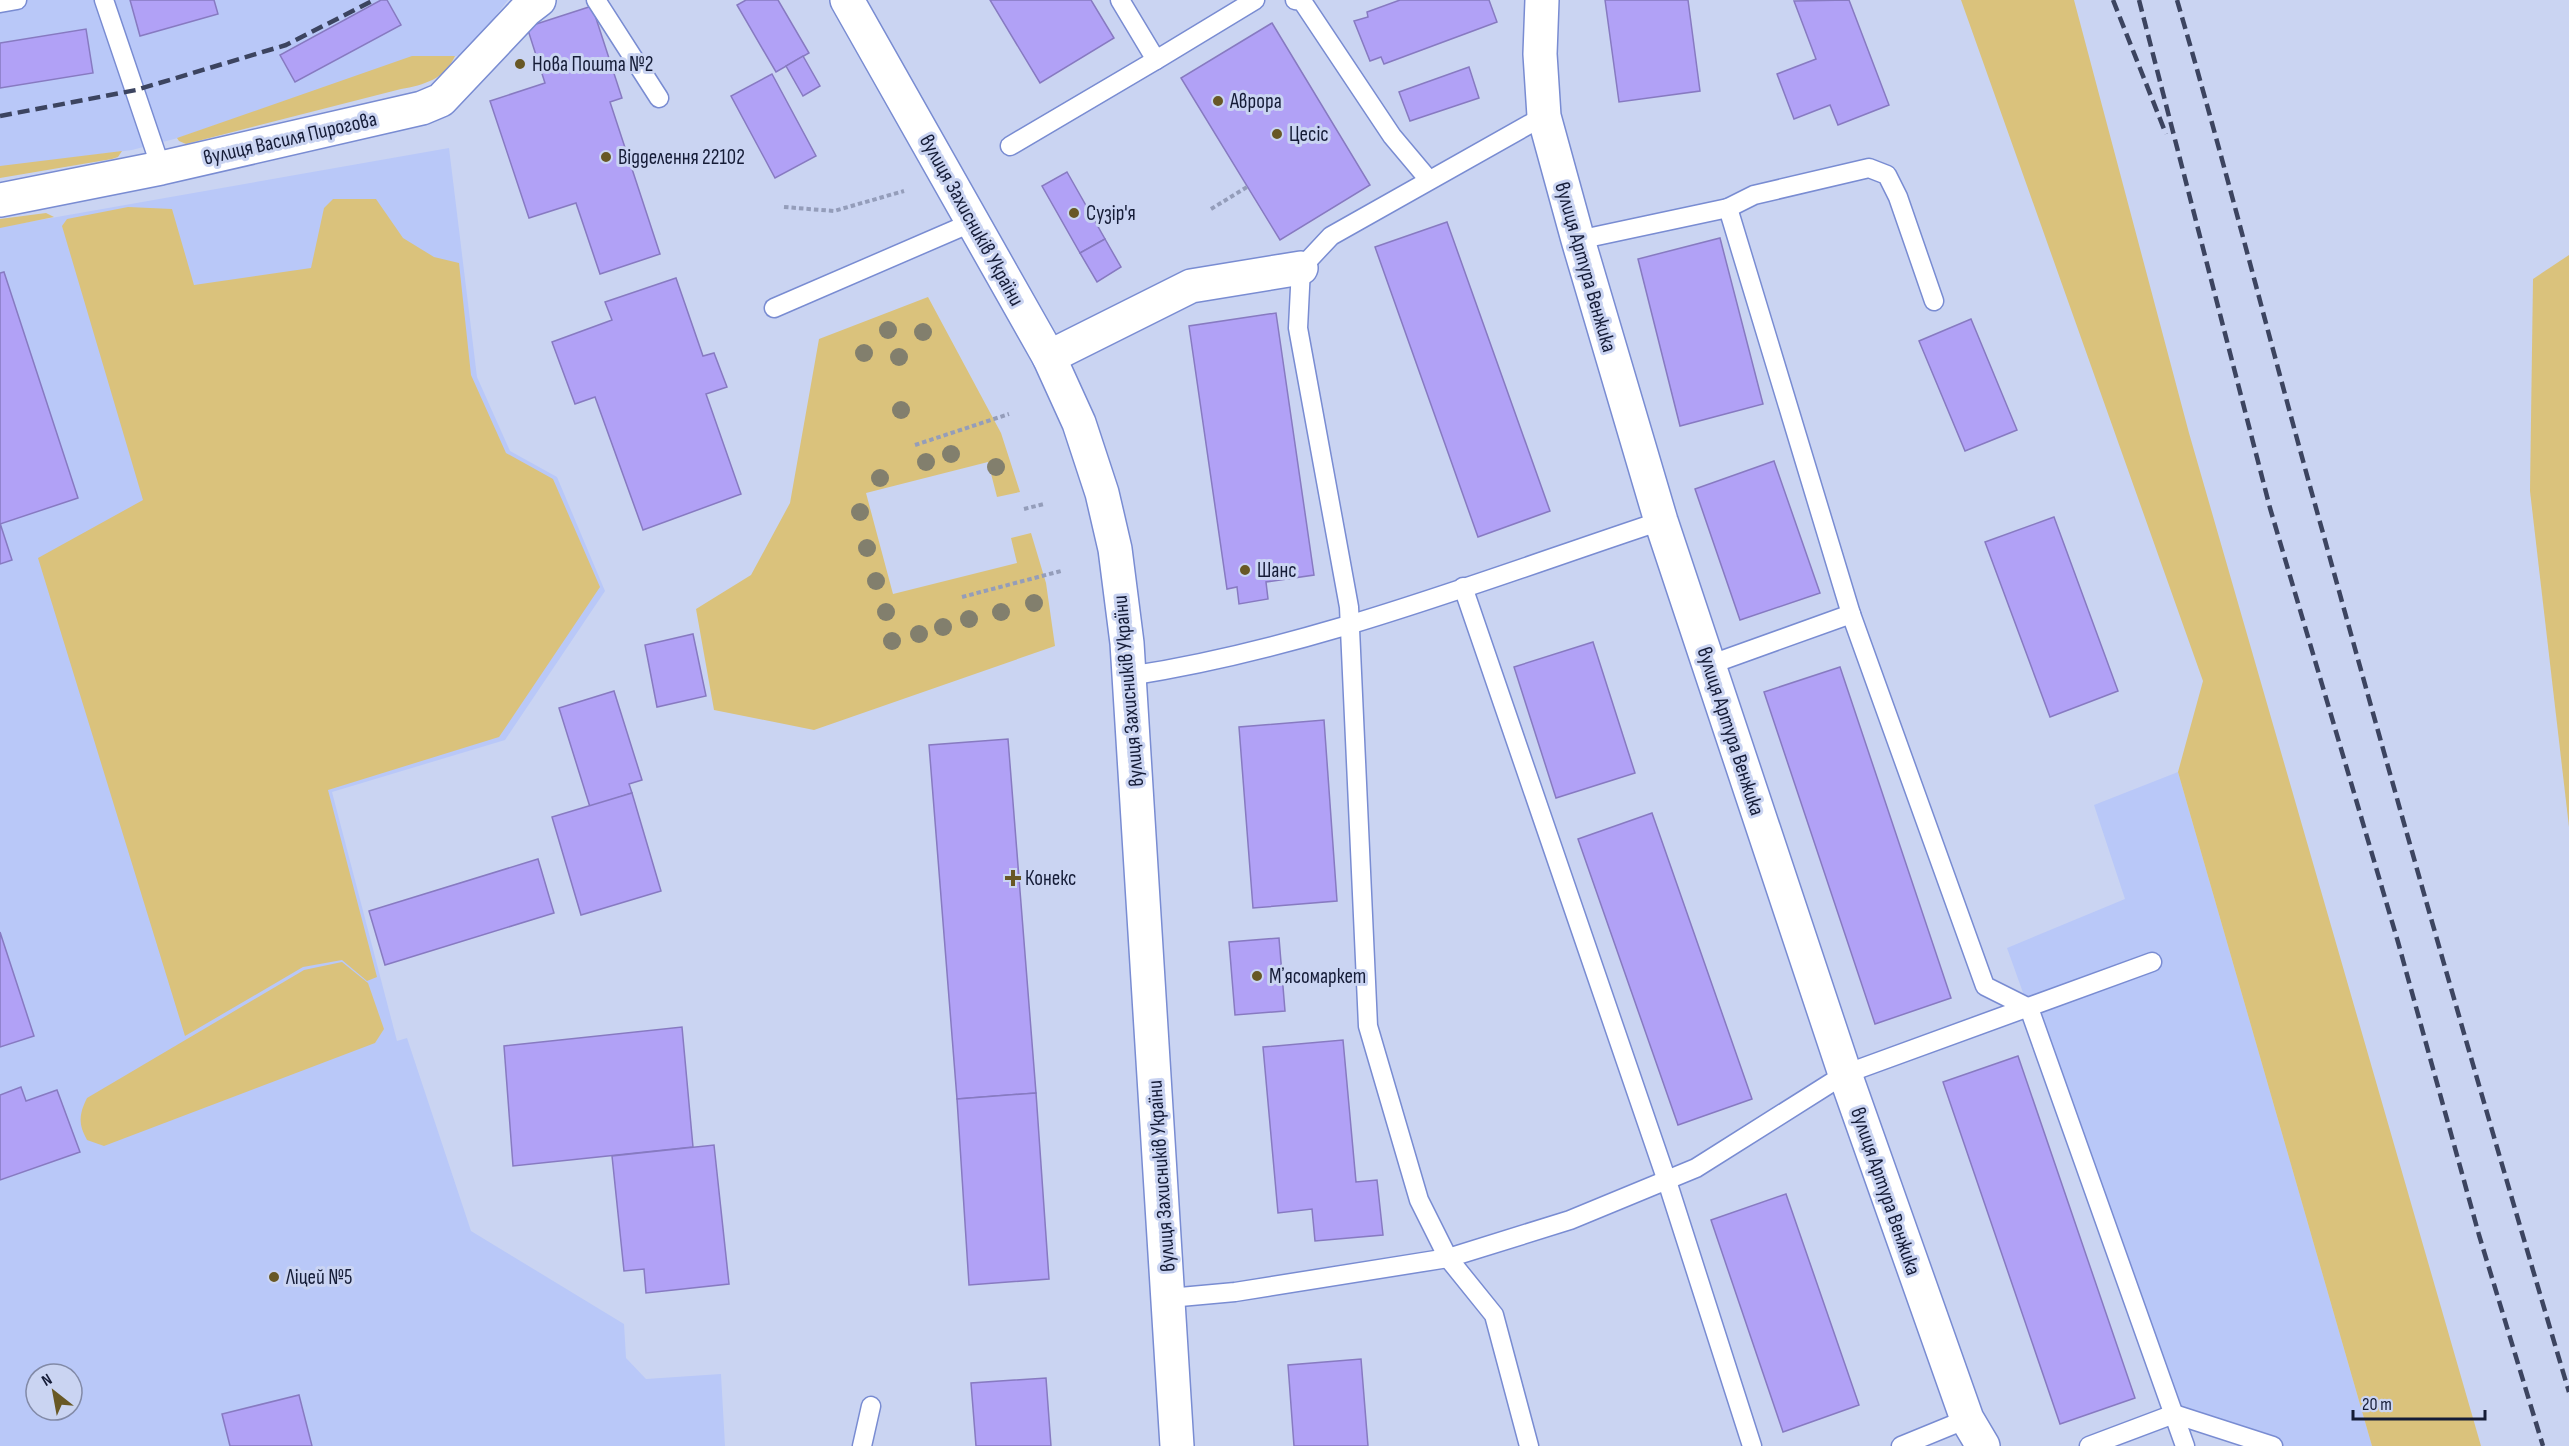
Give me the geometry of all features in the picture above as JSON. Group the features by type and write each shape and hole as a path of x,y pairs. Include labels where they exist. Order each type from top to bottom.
{"street":[{"name":"вулиця Василя Пирогова","path":"0,200 161,168 422,108 441,99 526,10 539,0"},
{"name":"вулиця Захисників України","path":"848,0 1049,357 1079,423 1102,493 1115,549 1129,676 1177,1446"},
{"name":"вулиця Артура Венжика","path":"1542,0 1540,54 1544,116 1661,521 1845,1074 1975,1433"},
{"path":"1049,357 1191,286 1301,268"}],"lane":[{"path":"0,3 17,0"},
{"path":"104,0 161,168"},
{"path":"596,0 659,98"},
{"path":"1120,0 1156,60"},
{"path":"1010,146 1255,0"},
{"path":"1295,0 1302,1 1392,136 1429,180"},
{"path":"1529,1446 1494,1315 1448,1258 1419,1200 1368,1026 1349,607 1298,328 1301,268 1331,236 1544,116"},
{"path":"1578,240 1728,208 1754,195 1869,168 1887,175 1898,197 1934,301"},
{"path":"1728,208 1851,614 1985,986 2029,1008 2185,1446"},
{"path":"774,308 973,222"},
{"path":"1129,676 1188,667 1350,625 1661,521"},
{"path":"1463,587 1667,1181 1752,1446"},
{"path":"1709,665 1851,614"},
{"path":"1169,1298 1235,1292 1448,1258 1570,1220 1696,1168 1845,1074 2152,962"},
{"path":"862,1446 871,1406"},
{"path":"2089,1446 2174,1414 2274,1446"},
{"path":"1901,1446 1975,1433"}],"path":[{"path":"1211,209 1248,187"},
{"path":"784,207 834,211 904,190"},
{"path":"915,444 1009,414"},
{"path":"1024,509 1044,504"},
{"path":"962,597 1061,571"}],"shaded area":[{"path":"0,0 508,0 464,56 412,57 178,138 132,150 0,167"},
{"path":"1961,0 2074,0 2189,433 2481,1446 2372,1446 2178,772 2203,681"},
{"path":"412,56 455,56 451,64 440,75 418,85 186,144 177,138"},
{"path":"449,148 477,377 510,451 557,477 605,591 505,740 332,792 397,1041 407,1038 471,1231 624,1324 626,1358 646,1379 721,1374 725,1446 0,1446 0,227"},
{"path":"122,151 118,157 112,159 0,178 0,166"},
{"path":"333,199 376,199 403,238 434,257 459,263 471,375 506,453 553,479 600,587 499,737 328,790 377,977 367,981 342,960 303,967 185,1036 38,558 143,500 62,226 67,219 128,207 172,209 194,285 311,268 324,208"},
{"path":"46,213 54,217 0,228 0,219"},
{"path":"2569,255 2569,827 2530,491 2533,279"},
{"path":"928,297 1001,433 1020,492 997,497 988,462 866,493 893,594 1017,563 1011,538 1031,533 1046,583 1055,646 814,730 714,710 696,609 751,575 790,503 819,339"},
{"path":"2178,772 2372,1446 2273,1446 2174,1414 2007,948 2125,899 2094,805"},
{"path":"342,962 368,983 384,1029 375,1043 104,1146 87,1140 81,1119 87,1098 304,970"}],"building":[{"path":"130,0 214,0 218,14 140,36"},
{"path":"381,0 387,0 401,25 295,82 280,55"},
{"path":"746,0 778,0 809,53 776,72 737,5"},
{"path":"990,0 1091,0 1114,38 1040,83"},
{"path":"1400,0 1489,0 1497,22 1384,64 1381,57 1370,61 1354,21 1368,17 1367,12"},
{"path":"1605,0 1688,0 1700,91 1619,102"},
{"path":"1849,0 1889,105 1838,125 1830,105 1794,119 1777,74 1816,59 1794,1"},
{"path":"592,6 622,98 610,102 660,254 600,274 576,203 529,218 490,101 545,83 527,27"},
{"name":"Цесіс","path":"1272,23 1370,185 1280,240 1181,78"},
{"path":"86,29 93,73 0,88 0,43"},
{"path":"803,56 820,86 803,96 786,66"},
{"path":"1469,67 1479,98 1410,121 1399,92"},
{"path":"772,74 816,156 775,178 731,96"},
{"name":"Сузір'я","path":"1067,172 1105,239 1080,253 1042,186"},
{"path":"1447,222 1550,511 1478,537 1375,247"},
{"path":"1720,238 1763,404 1680,426 1638,259"},
{"path":"1105,239 1121,267 1097,282 1080,253"},
{"path":"4,272 78,498 0,524 0,273"},
{"path":"676,278 703,356 714,353 727,387 706,394 741,494 643,530 595,397 575,404 552,342 612,320 605,302"},
{"path":"1276,313 1314,575 1266,582 1268,599 1239,604 1237,587 1227,589 1189,326"},
{"path":"1971,319 2017,430 1965,451 1919,341"},
{"path":"1774,461 1820,593 1740,620 1695,489"},
{"path":"2054,517 2118,691 2050,717 1985,542"},
{"path":"0,523 12,560 0,564"},
{"path":"693,634 706,696 657,707 645,645"},
{"path":"1593,642 1635,773 1556,798 1514,667"},
{"path":"1840,667 1951,998 1875,1024 1764,692"},
{"path":"614,691 642,780 629,784 632,793 590,807 559,708"},
{"path":"1324,720 1337,901 1253,908 1239,727"},
{"path":"1008,739 1036,1093 957,1099 929,745"},
{"path":"632,793 661,891 581,915 552,817"},
{"path":"1652,813 1752,1099 1678,1125 1578,839"},
{"path":"538,859 554,913 385,965 369,911"},
{"path":"0,932 34,1036 0,1047"},
{"name":"Мʼясомаркет","path":"1279,938 1285,1011 1235,1015 1229,942"},
{"path":"682,1027 693,1147 513,1166 504,1046"},
{"path":"1343,1040 1356,1182 1377,1180 1383,1235 1315,1241 1312,1209 1278,1213 1263,1047"},
{"path":"2018,1056 2135,1398 2060,1424 1943,1082"},
{"path":"21,1087 26,1101 57,1090 80,1152 0,1180 0,1095"},
{"path":"1036,1093 1049,1279 969,1285 957,1099"},
{"path":"714,1145 729,1284 646,1293 644,1269 624,1271 612,1156"},
{"path":"1786,1194 1859,1405 1783,1432 1711,1220"},
{"path":"1361,1359 1368,1446 1294,1446 1288,1365"},
{"path":"1046,1378 1051,1446 976,1446 971,1383"},
{"path":"299,1395 312,1446 230,1446 222,1414"}],"railway":[{"path":"0,116 136,90 286,45 374,0"},
{"path":"2113,0 2166,134"},
{"path":"2139,0 2270,508 2398,942 2479,1235 2543,1446"},
{"path":"2177,0 2383,748 2569,1392"}],"place":[{"name":"Нова Пошта №2","path":"520,64"},
{"name":"Аврора","path":"1218,101"},
{"name":"Цесіс","path":"1277,134"},
{"name":"Відделення 22102","path":"606,157"},
{"name":"Сузір'я","path":"1074,213"},
{"name":"Шанс","path":"1245,570"},
{"name":"Конекс","path":"1013,878"},
{"name":"Мʼясомаркет","path":"1257,976"},
{"name":"Ліцей №5","path":"274,1277"}]}
